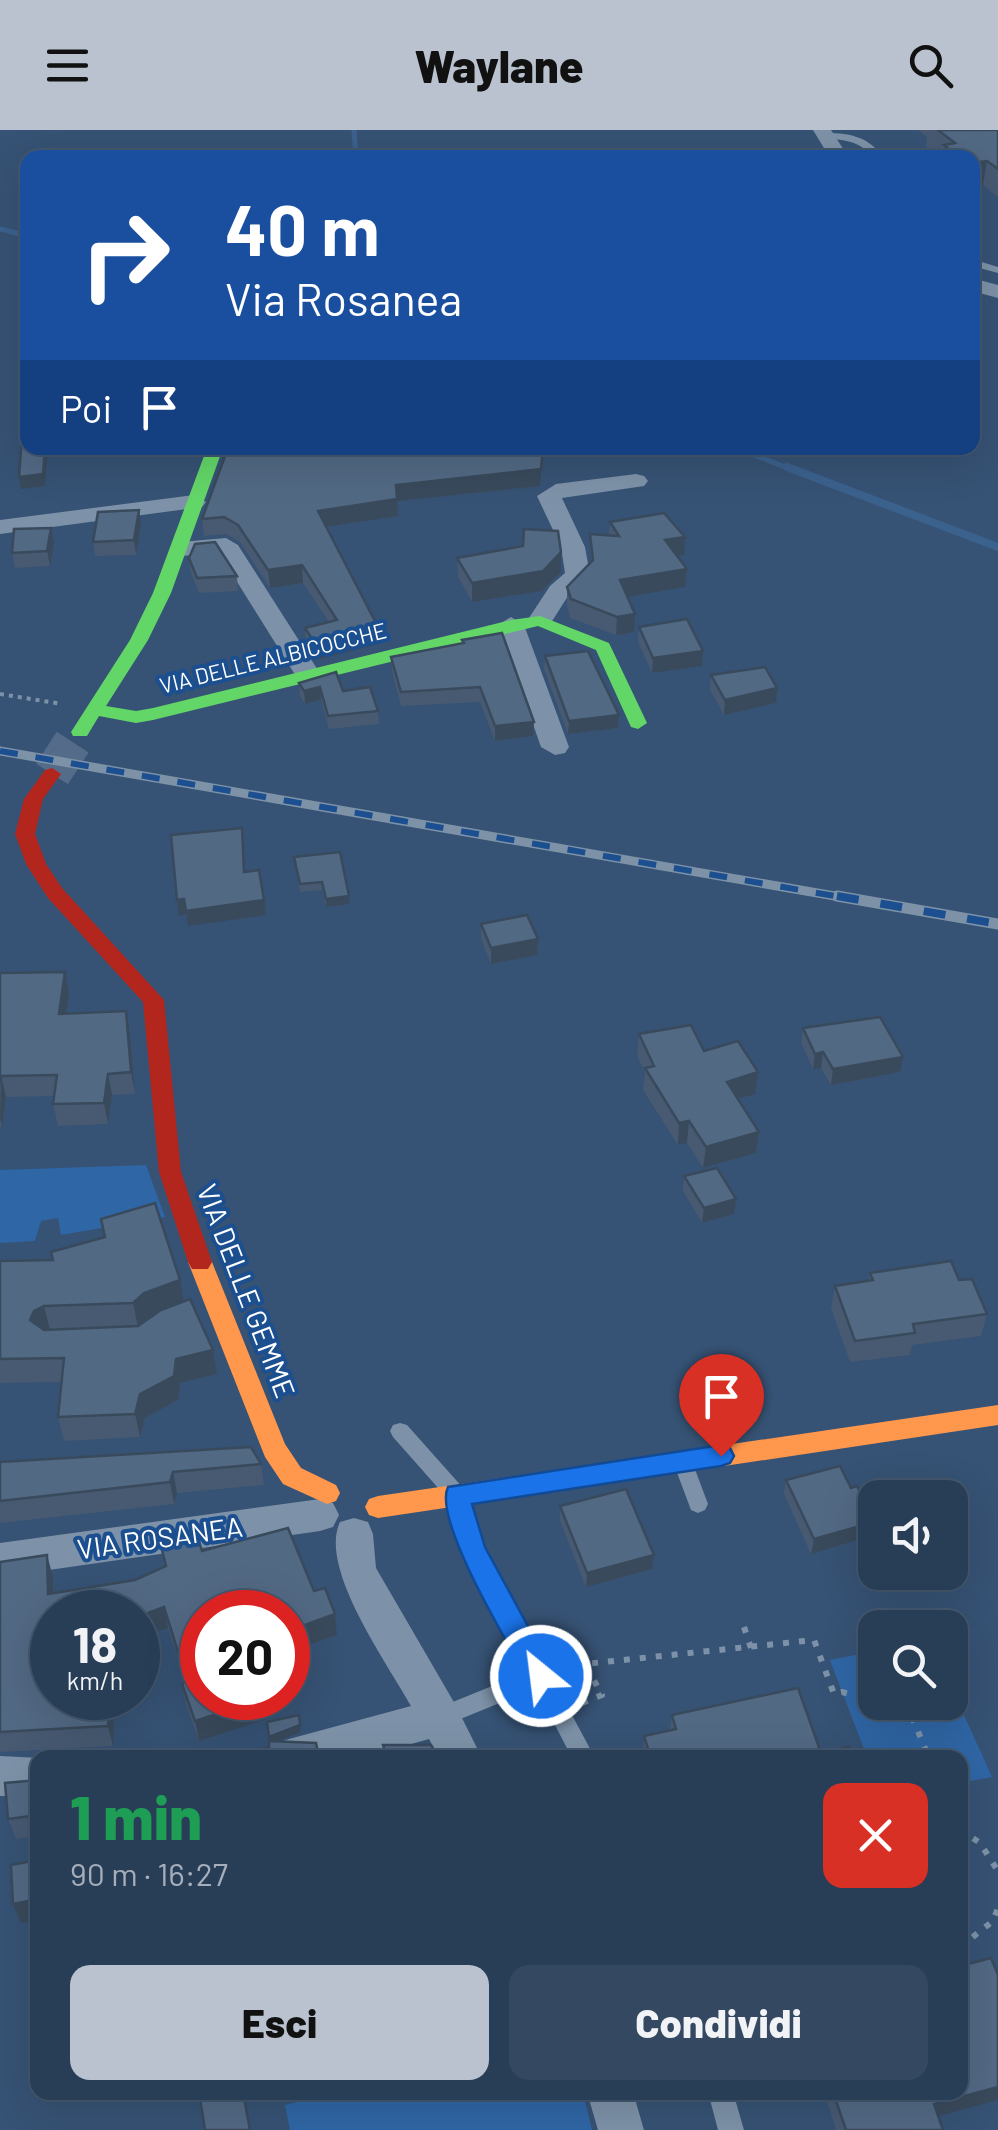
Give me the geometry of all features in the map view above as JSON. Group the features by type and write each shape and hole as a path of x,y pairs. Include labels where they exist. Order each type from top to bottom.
{"street":[{"name":"VIA DELLE ALBICOCCHE","path":"212,455 180,548 139,640 94,710 136,717 153,714 540,621"},
{"path":"636,482 556,491 549,496 573,547 578,575 559,591 540,621 603,647 638,724"},
{"path":"0,527 194,502"},
{"path":"180,548 226,545 308,675"},
{"path":"511,625 555,746"},
{"path":"76,738 94,710"},
{"name":"VIA DELLE GEMME","path":"52,774 34,800 25,834 36,864 55,892 153,1000 170,1172 207,1307 240,1355 274,1449 292,1476 345,1512"},
{"name":"VIA ROSANEA","path":"0,1560 998,1416"},
{"path":"234,1451 274,1449"},
{"path":"345,1512 356,1570 458,1750"},
{"path":"319,1750 441,1716"},
{"path":"0,1776 30,1776"},
{"path":"612,2100 621,2130"}],"lane":[{"path":"824,133 860,140 874,150"},
{"path":"400,1430 457,1495 462,1524 474,1551 580,1750"},
{"path":"683,1461 698,1504"},
{"path":"441,1716 541,1676"},
{"path":"722,2100 731,2130"}],"path":[{"path":"0,694 94,710"},
{"path":"744,1627 751,1648"},
{"path":"575,1706 602,1695 585,1664 814,1640 834,1694 858,1696"},
{"path":"913,1720 926,1750"},
{"path":"968,1835 980,1843 998,1871"},
{"path":"968,1941 983,1931 998,1908"}],"shaded area":[{"path":"146,1165 165,1217 61,1235 58,1218 41,1221 35,1241 0,1243 0,1170"},
{"path":"858,1654 858,1720 966,1720 992,1777 968,1782 968,1750 864,1750 830,1660"},
{"path":"305,2100 585,2100 592,2130 290,2130 285,2105"}],"building":[{"path":"938,130 998,130 998,169 987,161 980,162 980,150 950,150 944,145 955,143"},
{"path":"21,455 44,455 43,474 19,477"},
{"path":"225,455 542,455 541,469 396,485 397,499 318,511 378,627 314,642 305,628 337,620 302,565 268,570 238,525 224,517 202,519"},
{"path":"139,510 134,540 93,542 98,512"},
{"path":"664,513 685,537 665,540 687,569 620,580 635,614 617,617 571,599 567,587 593,560 590,534 619,536 610,522"},
{"path":"51,528 47,551 12,553 14,529"},
{"path":"524,529 558,531 561,552 543,571 472,583 457,558 523,546"},
{"path":"215,542 237,576 197,578 189,558 195,544"},
{"path":"687,619 703,651 653,658 639,627"},
{"path":"502,633 534,722 495,726 480,687 401,692 391,657"},
{"path":"588,651 619,715 569,721 545,656"},
{"path":"765,667 777,688 725,700 711,675"},
{"path":"336,672 343,691 370,687 378,711 328,716 320,687 304,691 299,683"},
{"path":"242,828 244,872 259,870 264,900 186,911 184,899 177,900 171,835"},
{"path":"340,852 349,896 326,899 322,882 300,884 294,857"},
{"path":"527,915 538,939 491,948 481,924"},
{"path":"65,972 59,1014 126,1011 131,1072 108,1074 104,1103 53,1104 57,1075 1,1076 0,1084 0,973"},
{"path":"880,1017 903,1057 833,1069 823,1052 815,1054 803,1028"},
{"path":"691,1025 704,1051 738,1041 758,1072 727,1082 759,1132 706,1147 689,1121 679,1123 645,1068 654,1066 639,1034"},
{"path":"717,1168 736,1199 704,1208 684,1176"},
{"path":"155,1203 180,1280 144,1293 133,1303 44,1306 34,1311 30,1320 44,1330 138,1326 161,1310 190,1299 213,1350 176,1359 174,1376 140,1394 135,1414 58,1417 64,1358 0,1359 0,1261 53,1260 51,1252 105,1237 101,1219"},
{"path":"951,1261 959,1280 972,1279 987,1314 913,1324 915,1333 855,1341 835,1286 873,1280 870,1273"},
{"path":"251,1447 261,1464 173,1472 170,1482 0,1501 0,1462"},
{"path":"840,1466 851,1488 858,1488 858,1527 814,1539 786,1480"},
{"path":"626,1489 654,1555 587,1573 560,1506"},
{"path":"288,1528 314,1591 325,1588 335,1614 310,1623 310,1590 180,1590 180,1658 164,1607 160,1609 160,1590 73,1590 135,1580 166,1566 161,1546 197,1536 202,1551"},
{"path":"47,1555 48,1590 30,1590 30,1720 108,1720 108,1726 0,1732 0,1562"},
{"path":"798,1688 820,1750 648,1750 644,1736 676,1729 672,1715"},
{"path":"300,1720 300,1725 269,1737 267,1722"},
{"path":"269,1741 316,1743 317,1750 251,1750 269,1748"},
{"path":"383,1745 431,1745 434,1750 385,1750"},
{"path":"30,1781 30,1816 8,1819 5,1783"},
{"path":"30,1861 30,1901 13,1904 11,1865"},
{"path":"991,1958 998,1975 998,2087 968,2095 968,1964"},
{"path":"200,2100 244,2100 250,2130 205,2130"},
{"path":"836,2100 949,2100 934,2104 943,2130 846,2130"}],"waterway":[{"path":"354,130 355,150"},
{"path":"0,229 20,234"},
{"path":"754,455 793,470"},
{"path":"787,467 998,547"}],"tunnel":[{"path":"52,774 76,737"}],"railway":[{"path":"0,751 852,899"},
{"path":"837,896 998,924"}],"traffic: fast":[{"path":"80,732 139,640 162,593 212,455"},
{"path":"94,710 136,717 153,714 540,621 603,647 638,723"}],"traffic: slow":[{"path":"200,1262 274,1449 292,1476 327,1493"},
{"path":"378,1507 998,1415"}],"traffic: jam":[{"path":"52,774 34,799 25,834 36,864 55,893 153,1000 170,1172 200,1262"}],"route":[{"path":"541,1676 474,1551 462,1524 457,1495 721,1456"}]}
